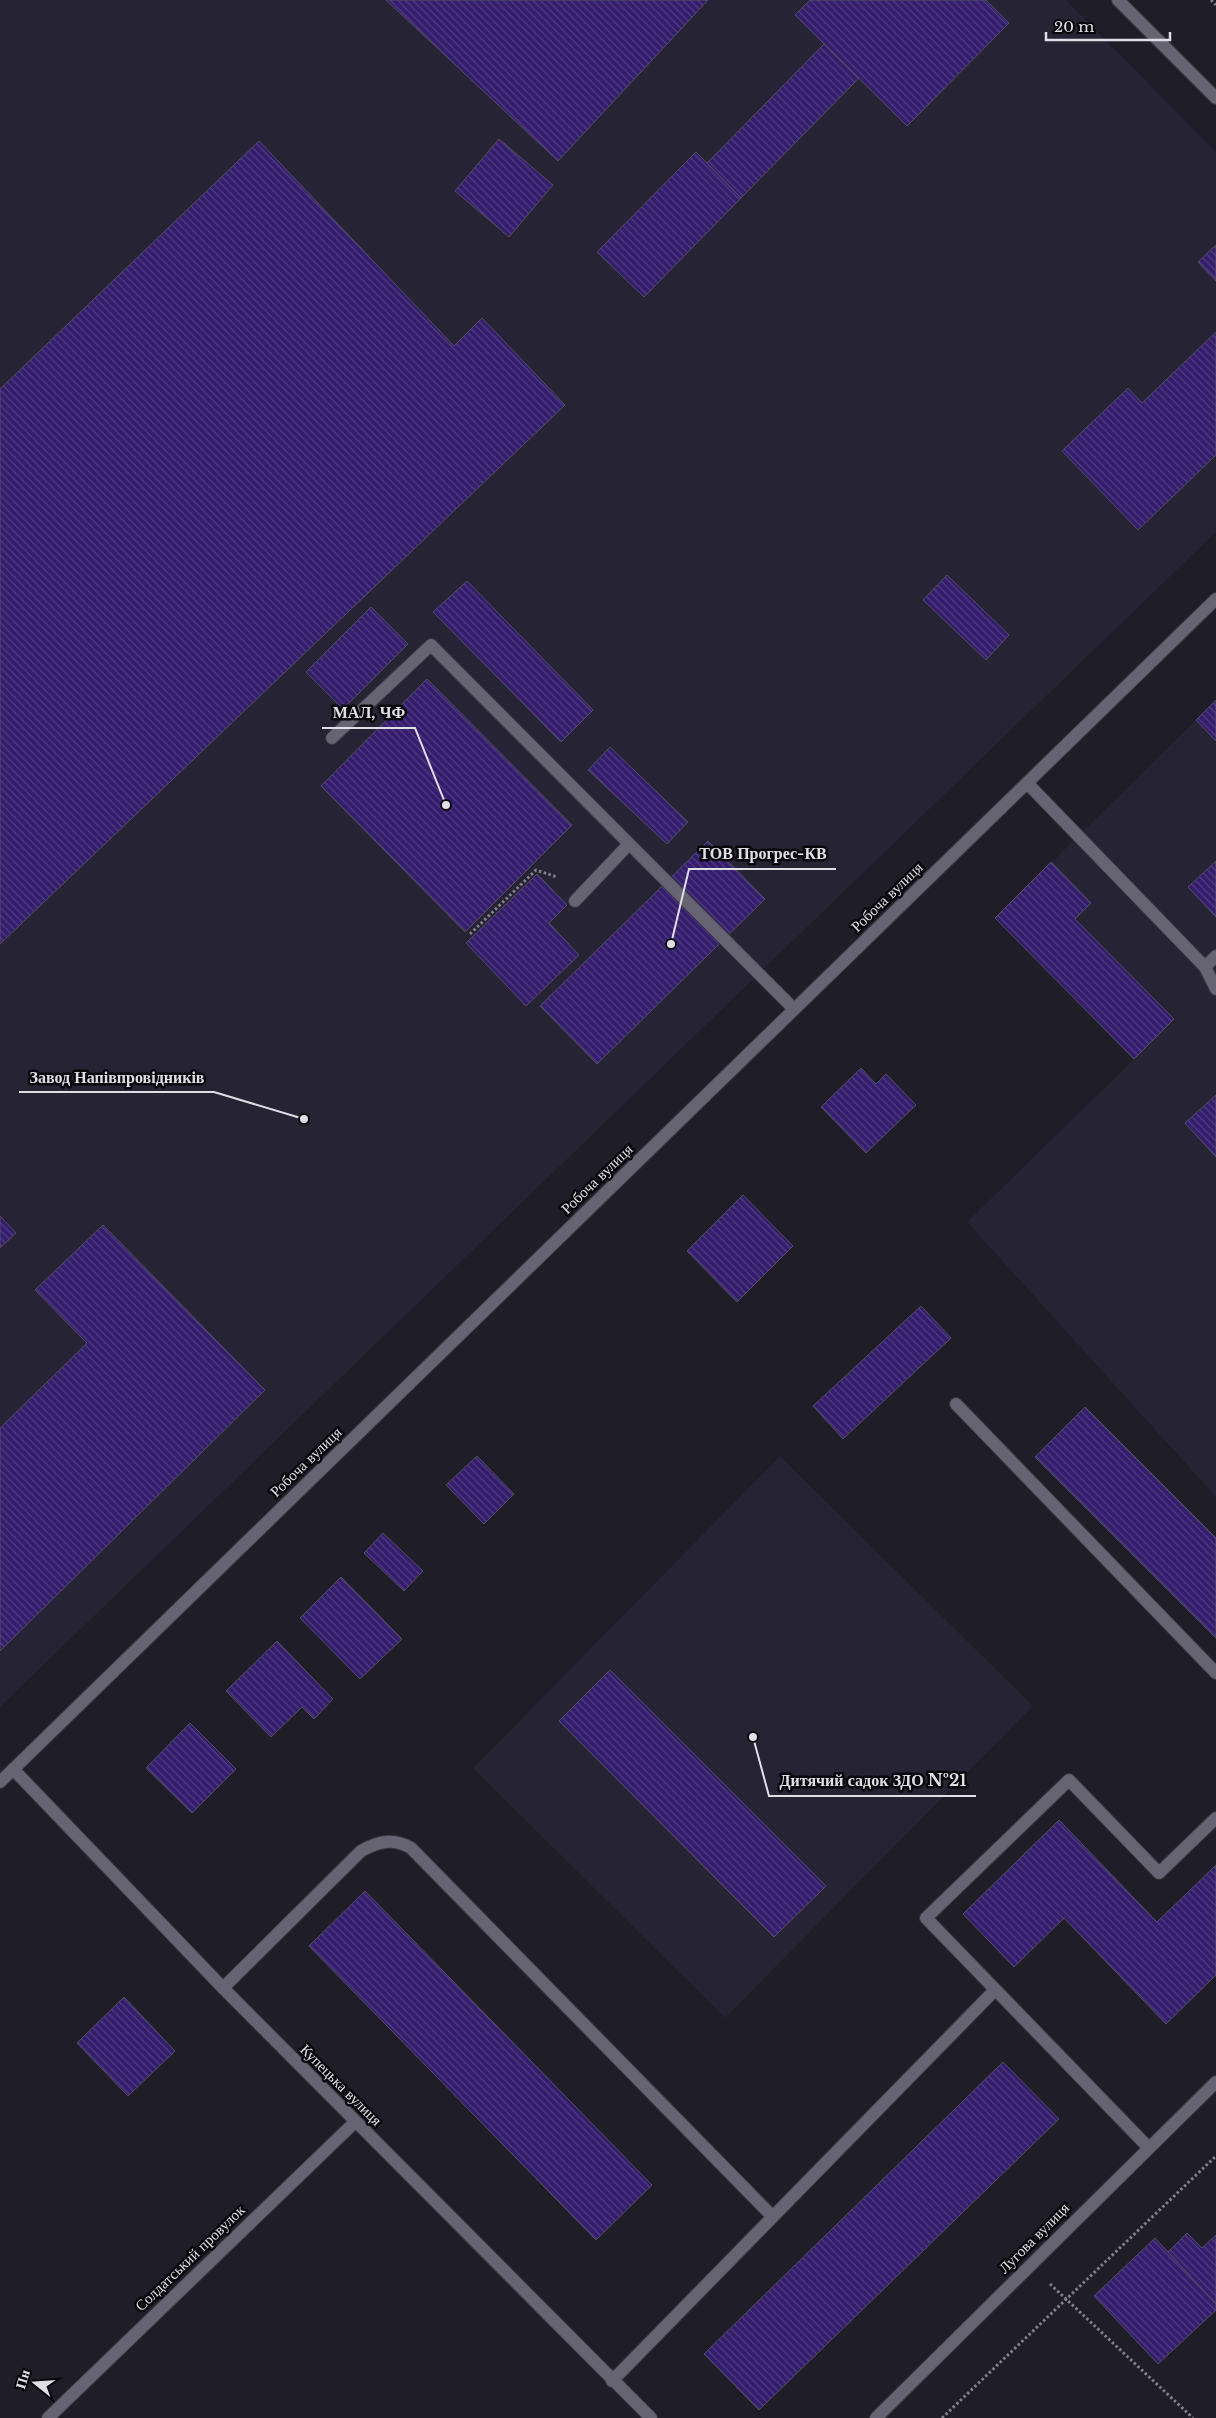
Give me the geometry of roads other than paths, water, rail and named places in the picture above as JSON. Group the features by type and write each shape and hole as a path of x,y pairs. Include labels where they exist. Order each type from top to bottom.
{"street":[{"path":"1118,0 1216,98"},
{"name":"Робоча вулиця","path":"0,1782 794,1009 1028,784 1216,599"},
{"path":"332,738 431,645 794,1009"},
{"path":"1028,784 1205,967 1216,989"},
{"path":"575,901 629,844"},
{"path":"1205,967 1216,956"},
{"path":"956,1404 1216,1673"},
{"name":"Купецька вулиця","path":"13,1769 223,1988 651,2418"},
{"path":"1148,2148 926,1918 1069,1780 1159,1873 1216,1818"},
{"path":"223,1988 361,1851 378,1842 399,1841 418,1855 772,2216"},
{"path":"612,2380 995,1990"},
{"name":"Лугова вулиця","path":"876,2418 1216,2082"},
{"name":"Солдатський провулок","path":"48,2418 355,2122"}],"place":[{"name":"МАЛ, ЧФ","path":"446,805"},
{"name":"ТОВ Прогрес-КВ","path":"671,944"},
{"name":"Завод Напівпровідників","path":"304,1119"},
{"name":"Дитячий садок ЗДО №21","path":"753,1737"}]}
